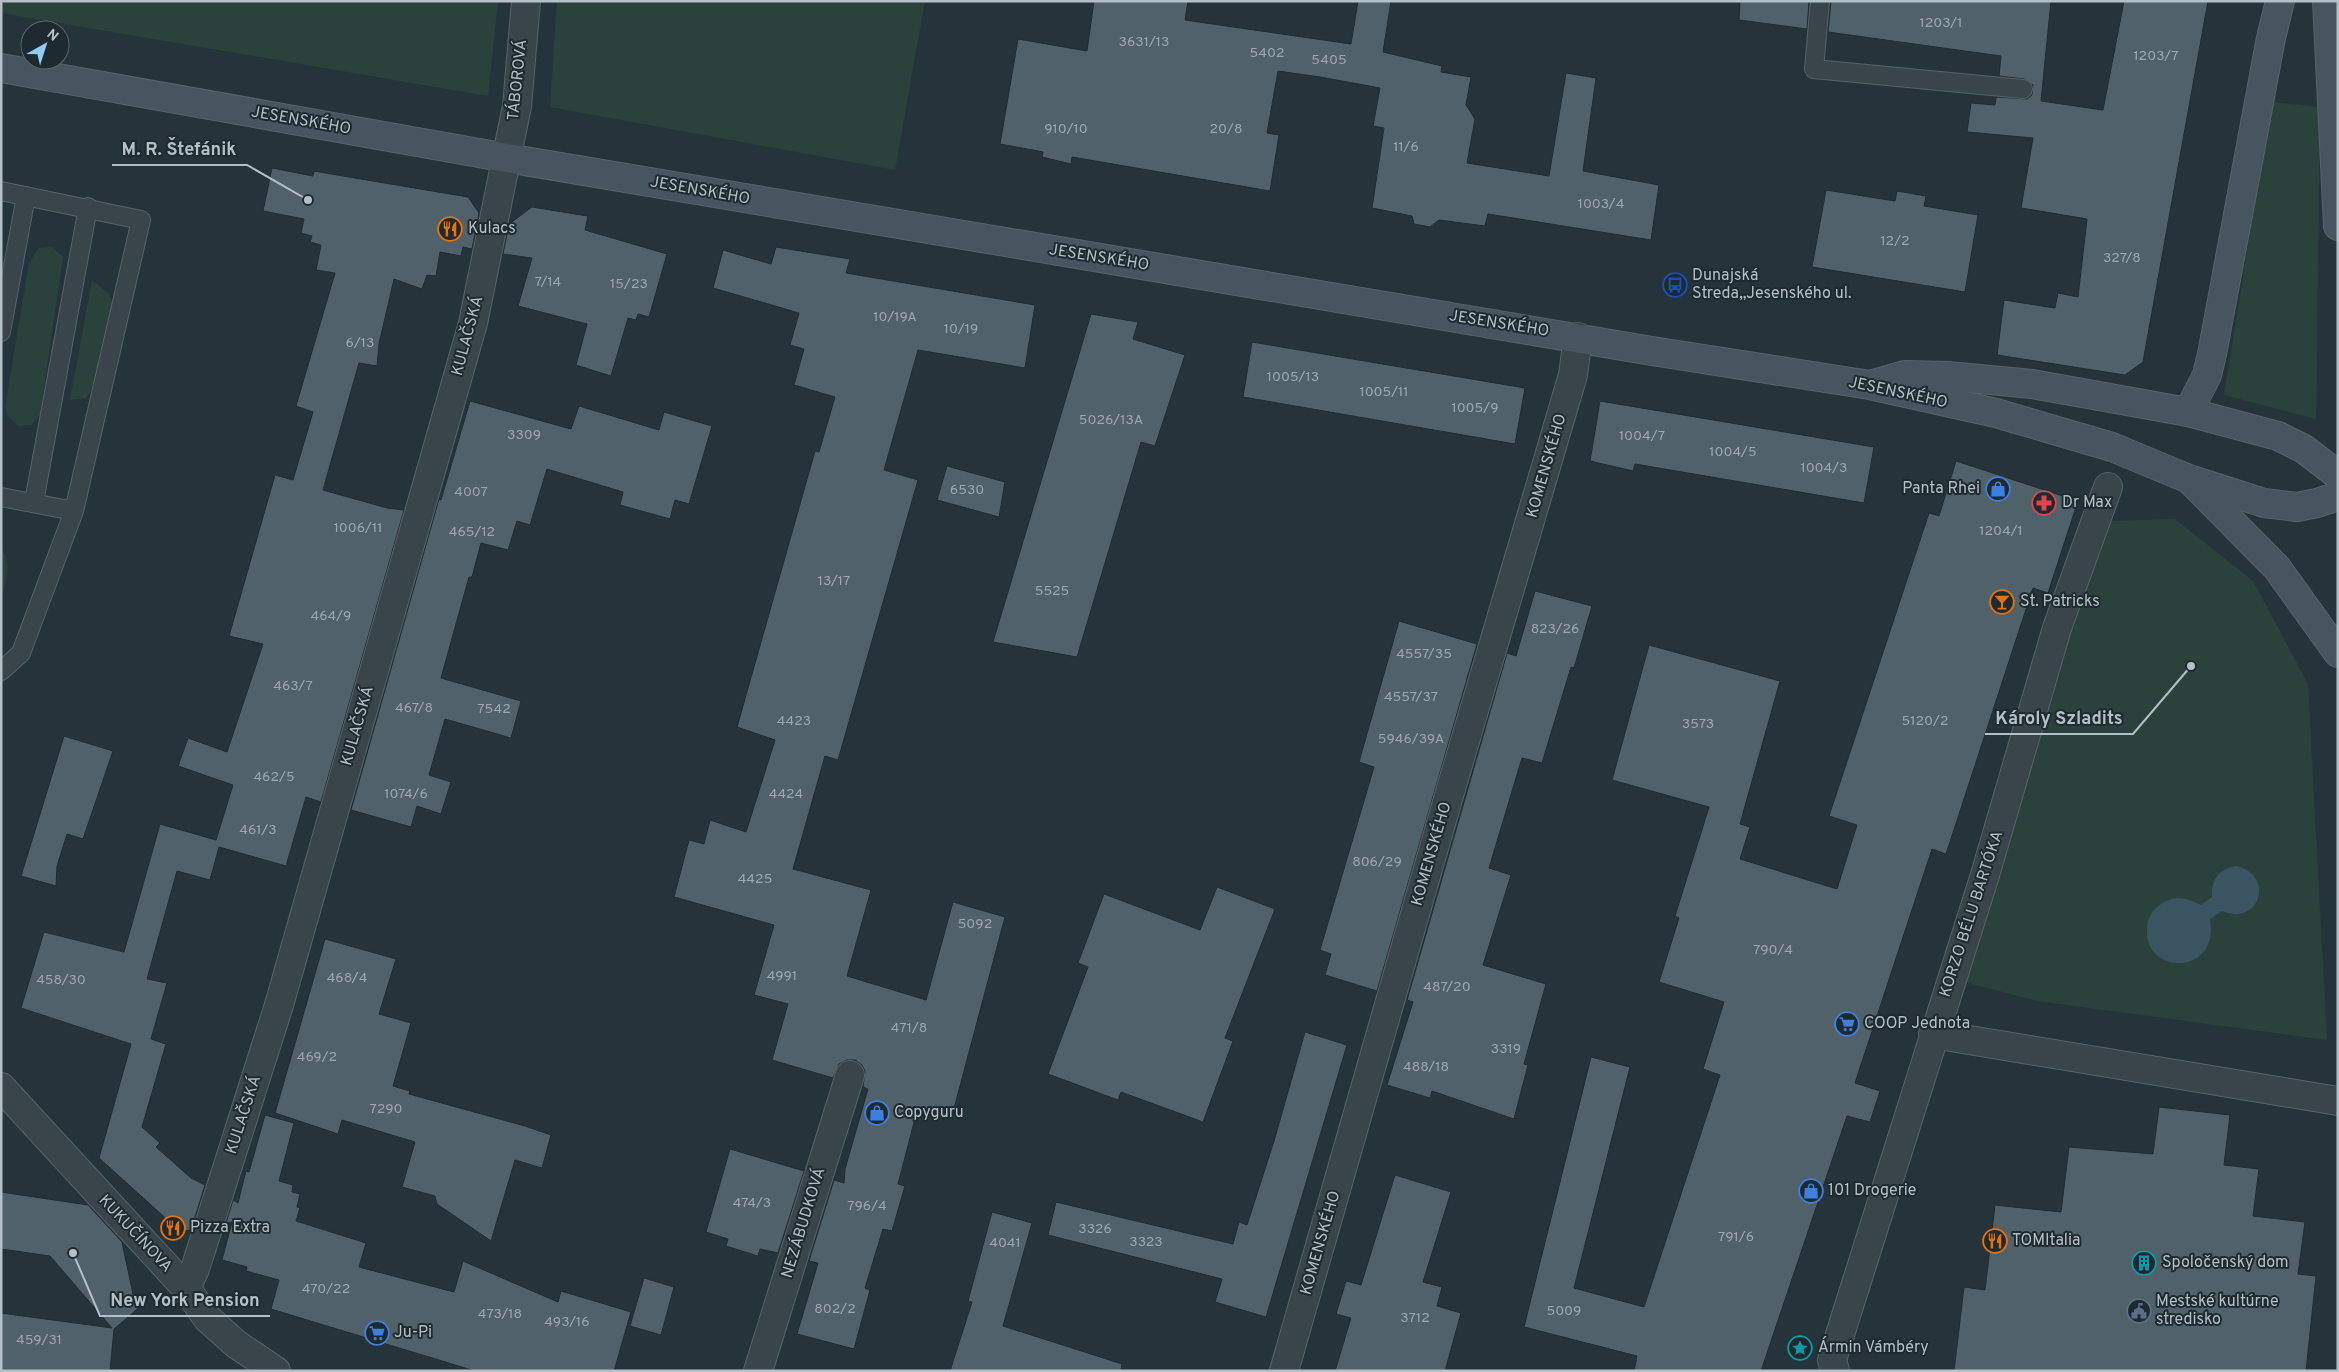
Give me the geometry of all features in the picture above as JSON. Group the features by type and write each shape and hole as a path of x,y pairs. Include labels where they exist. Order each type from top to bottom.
{"street":[{"name":"TÁBOROVÁ","path":"507,158 517,106 526,1"},
{"path":"2188,412 2206,375 2212,354 2271,38 2280,1"},
{"path":"2326,1 2338,226"},
{"name":"JESENSKÉHO","path":"1,68 507,158 1578,337 1652,351 1870,385 1996,413 2112,447 2189,479 2277,506 2317,503 2338,496"},
{"name":"KULAČSKÁ","path":"186,1288 195,1269 288,976 473,323 507,158"},
{"name":"KOMENSKÉHO","path":"1284,1371 1452,785 1574,375 1578,337"},
{"path":"1870,385 1905,375 1948,376 2032,384 2188,412 2278,436 2304,449 2338,475"},
{"path":"2189,479 2277,568 2338,653"},
{"name":"KORZO BÉLU BARTÓKA","path":"1835,1371 1832,1360 1933,1034 1986,875 2057,628 2108,488"},
{"path":"1933,1034 2338,1101"},
{"name":"NEZÁBUDKOVÁ","path":"758,1371 850,1075"},
{"name":"KUKUČÍNOVA","path":"1,1087 186,1288 207,1318 236,1344 276,1371"}],"lane":[{"path":"1820,1 1814,69 2023,89"},
{"path":"1,191 88,207 140,220 74,511 21,653 1,670"},
{"path":"1,332 26,196"},
{"path":"34,502 88,207"},
{"path":"1,497 74,511"}],"green space":[{"path":"1,1 498,1 488,96 70,25 70,20 42,20 1,13"},
{"path":"557,1 925,1 895,170 550,107"},
{"path":"2271,102 2320,107 2316,419 2224,395"},
{"path":"52,247 63,257 40,415 32,425 18,426 7,415 5,407 29,262 39,248"},
{"path":"92,280 109,294 114,308 91,391 86,398 70,400"},
{"path":"2175,519 2253,581 2308,684 2327,1040 2037,1001 1956,980 2107,521"},
{"path":"1,548 6,559 7,579 1,598"}],"water":[{"path":"2236,866 2248,871 2256,879 2259,888 2258,898 2254,906 2246,912 2235,914 2222,911 2210,919 2210,938 2204,951 2194,960 2182,963 2169,962 2157,956 2150,945 2147,930 2149,919 2155,909 2166,901 2176,898 2191,900 2201,905 2212,897 2213,885 2217,876 2230,867"}],"building":[{"path":"1094,1 1188,1 1185,20 1351,44 1358,1 1391,1 1383,52 1442,66 1441,72 1471,77 1466,105 1475,119 1467,163 1549,176 1566,73 1596,78 1583,171 1659,185 1651,240 1488,214 1485,226 1439,220 1430,227 1414,224 1412,216 1372,208 1384,128 1373,126 1380,88 1320,77 1278,71 1267,133 1279,135 1270,191 1072,157 1071,164 1042,157 1043,152 1000,144 1018,39 1087,51"},
{"path":"1740,1 1809,1 1807,29 1739,20"},
{"path":"1831,1 2051,1 2041,101 2103,110 2124,1 2208,1 2143,362 2125,375 1997,355 2004,300 2055,308 2058,293 2078,297 2087,219 2021,208 2033,138 1967,132 1971,103 1995,105 1996,97 2027,99 2032,95 2033,85 2024,79 1999,76 2001,56 1828,32"},
{"path":"272,168 313,176 314,171 468,197 479,213 472,249 463,247 461,256 440,252 436,276 427,275 422,289 394,279 379,344 377,366 359,363 323,490 387,508 404,510 321,802 306,797 286,866 219,847 210,880 177,871 147,979 167,983 151,1039 166,1044 142,1127 160,1143 156,1147 191,1178 205,1185 191,1230 181,1232 99,1158 131,1044 21,1008 44,932 124,952 160,824 216,840 233,785 178,766 188,738 227,752 263,644 229,636 275,475 293,480 313,412 296,406 335,273 316,270 321,245 310,242 312,236 301,233 304,219 263,211"},
{"path":"1826,190 1895,201 1897,191 1926,196 1924,206 1978,215 1965,292 1812,267"},
{"path":"532,207 588,216 585,230 667,254 649,317 638,314 636,320 628,318 611,376 576,365 587,324 518,306 532,258 503,254 509,224"},
{"path":"776,247 850,259 846,273 1035,305 1025,368 918,350 884,470 918,480 838,760 825,756 793,869 871,890 847,976 926,1000 953,902 1005,917 952,1116 918,1107 898,1184 905,1186 892,1231 883,1229 865,1288 870,1290 854,1349 797,1334 818,1263 809,1261 834,1180 844,1183 845,1169 868,1089 863,1087 865,1071 862,1065 855,1060 847,1060 839,1064 833,1078 772,1060 788,1004 754,995 774,925 674,897 689,840 704,844 710,820 746,832 775,740 737,727 815,451 819,452 835,397 794,385 804,349 790,345 799,313 713,288 723,250 771,264"},
{"path":"1091,314 1138,322 1133,339 1185,355 1155,446 1141,442 1077,657 993,642"},
{"path":"1252,342 1525,388 1515,444 1243,397"},
{"path":"470,401 571,429 579,406 659,430 664,412 712,426 689,504 675,500 670,519 620,505 623,492 547,469 530,525 517,521 508,550 481,543 472,577 469,577 441,678 521,701 511,738 445,719 429,775 451,782 441,814 417,806 411,827 351,810 439,499 441,500"},
{"path":"1600,401 1874,447 1864,503 1635,464 1633,471 1590,461"},
{"path":"1956,461 2078,501 2048,593 2033,588 1946,854 1932,849 1855,1083 1880,1091 1870,1122 1847,1116 1761,1371 1634,1371 1637,1356 1524,1327 1591,1057 1630,1067 1574,1288 1644,1307 1720,1075 1703,1069 1724,1002 1659,982 1679,918 1675,916 1709,807 1612,780 1649,645 1780,681 1740,824 1750,827 1740,859 1837,889 1857,825 1829,816 1929,513 1939,516"},
{"path":"947,466 1005,482 999,517 937,500"},
{"path":"1535,591 1592,606 1574,668 1571,667 1542,763 1522,758 1489,868 1511,875 1483,965 1546,984 1524,1064 1528,1065 1514,1119 1432,1091 1430,1098 1387,1085 1413,1002 1407,1000 1507,653 1516,656"},
{"path":"1399,621 1477,644 1377,991 1325,975 1331,954 1320,950 1374,767 1359,762"},
{"path":"64,736 113,751 83,839 67,834 57,866 56,886 21,876"},
{"path":"1217,887 1275,909 1225,1038 1233,1041 1203,1122 1121,1092 1118,1100 1048,1074 1088,967 1078,963 1104,894 1200,930"},
{"path":"325,939 396,959 379,1014 411,1023 393,1086 410,1091 409,1094 551,1135 542,1168 515,1160 491,1241 437,1204 435,1196 402,1187 415,1142 342,1120 338,1134 275,1113"},
{"path":"1305,1032 1347,1045 1266,1317 1215,1302 1222,1279 1048,1235 1056,1202 1233,1244 1239,1222 1247,1225 1274,1141"},
{"name":"Spoločenský dom","path":"2159,1107 2230,1115 2224,1165 2259,1169 2253,1216 2305,1222 2298,1274 2316,1276 2306,1371 1954,1371 1964,1287 1985,1290 1995,1205 2061,1212 2069,1147 2153,1154"},
{"path":"265,1115 294,1123 279,1181 293,1185 292,1192 300,1194 297,1207 300,1208 296,1221 366,1243 359,1267 454,1292 463,1261 558,1302 561,1291 631,1312 614,1371 475,1371 271,1309 279,1280 246,1271 247,1267 222,1260 232,1222 226,1223 233,1200 238,1203 246,1171 249,1172"},
{"path":"730,1149 804,1171 778,1253 760,1249 758,1256 726,1246 728,1239 706,1232"},
{"path":"1395,1175 1451,1192 1423,1282 1442,1287 1437,1306 1461,1313 1445,1371 1335,1371 1351,1318 1336,1314 1346,1281 1361,1285"},
{"path":"1,1192 88,1205 122,1242 133,1294 142,1305 114,1329 110,1371 1,1371 1,1313 112,1328 50,1256 1,1249"},
{"path":"992,1212 1032,1223 1003,1326 1122,1364 1121,1371 950,1371 972,1302 968,1301"},
{"path":"644,1278 674,1287 661,1335 630,1326"}],"place":[{"name":"M. R. Štefánik","path":"308,200"},
{"name":"Kulacs","path":"450,229"},
{"name":"Dunajská Streda,,Jesenského ul.","path":"1675,285"},
{"name":"Panta Rhei","path":"1998,489"},
{"name":"Dr Max","path":"2044,503"},
{"name":"St. Patricks","path":"2002,602"},
{"name":"Károly Szladits","path":"2191,666"},
{"name":"COOP Jednota","path":"1847,1024"},
{"name":"Copyguru","path":"877,1113"},
{"name":"101 Drogerie","path":"1811,1191"},
{"name":"Pizza Extra","path":"173,1228"},
{"name":"TOMItalia","path":"1995,1241"},
{"name":"New York Pension","path":"73,1253"},
{"name":"Spoločenský dom","path":"2144,1263"},
{"name":"Mestské kultúrne stredisko","path":"2139,1311"},
{"name":"Ju-Pi","path":"377,1333"},
{"name":"Ármin Vámbéry","path":"1800,1348"}]}
